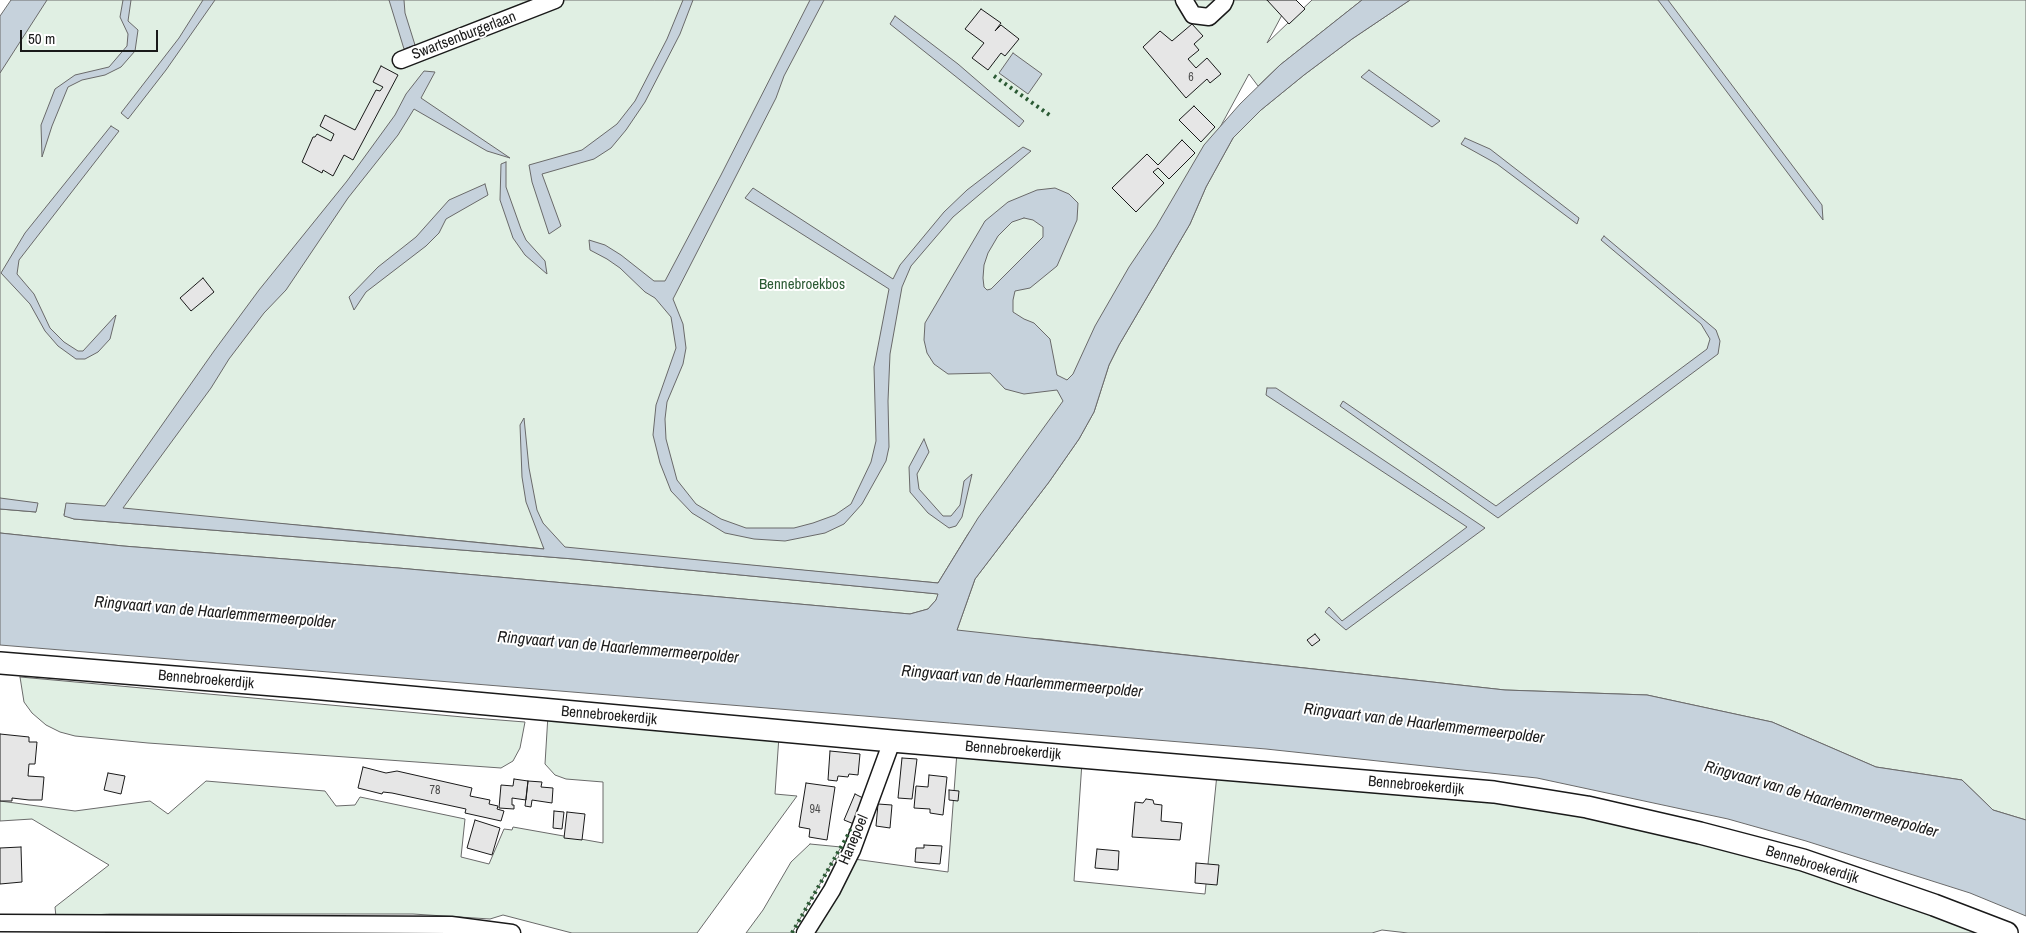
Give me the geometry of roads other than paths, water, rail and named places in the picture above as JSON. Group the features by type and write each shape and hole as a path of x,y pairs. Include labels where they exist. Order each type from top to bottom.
{"street":[{"name":"Swartsenburgerlaan","path":"401,60 555,0"},
{"path":"1184,0 1193,15 1209,17 1225,0"},
{"name":"Bennebroekerdijk","path":"0,662 1494,792 1587,807 1700,833 1803,860 1934,904 2007,933"},
{"name":"Hanepoel","path":"805,933 832,890 852,850 892,741"},
{"path":"0,923 451,925 512,933"}],"water":[{"path":"11,0 47,0 0,73 0,16"},
{"path":"123,0 131,0 128,21 138,30 135,51 121,67 105,75 82,80 68,87 42,157 41,125 55,89 75,75 109,67 127,46 128,34 120,17"},
{"path":"203,0 215,0 166,70 128,119 121,113 179,38"},
{"path":"389,0 404,0 405,13 415,45 404,49"},
{"path":"683,0 693,0 680,34 645,102 626,130 611,148 594,159 542,174 561,226 549,234 532,182 529,165 582,150 617,124 635,101 667,39"},
{"path":"810,0 824,0 673,299 683,324 686,348 683,364 667,402 665,419 666,439 677,480 696,504 721,519 746,528 794,528 813,523 835,515 851,504 871,462 876,441 874,367 889,289 745,198 753,188 893,279 900,265 944,212 967,190 1023,147 1031,151 953,217 911,266 902,287 890,354 889,447 886,461 862,504 844,524 825,533 785,541 754,539 725,533 692,513 671,491 660,463 653,435 656,405 676,348 671,317 655,298 645,292 620,268 590,250 589,240 605,245 621,255 654,281 665,281"},
{"name":"Ringvaart van de Haarlemmermeerpolder","path":"1362,0 1410,0 1352,39 1304,75 1261,110 1233,138 1206,187 1190,224 1119,345 1109,365 1094,412 1079,439 1049,482 975,579 957,630 1505,690 1647,695 1772,722 1876,767 1962,780 1993,810 2026,820 2026,916 1970,893 1806,841 1728,819 1537,778 1266,749 0,645 0,533 123,546 398,568 910,614 928,609 936,600 938,594 574,559 74,519 64,516 66,503 105,506 214,351 259,290 347,181 395,115 406,94 424,71 435,72 421,98 510,158 487,151 414,109 398,135 348,198 286,290 264,313 229,359 211,388 123,508 544,549 526,502 522,477 520,425 524,418 529,468 537,510 543,523 565,547 938,583 978,518 1063,401 1057,390 1024,394 1005,389 990,373 948,374 934,364 927,353 924,340 925,323 985,221 1008,202 1037,190 1055,188 1069,194 1078,203 1077,220 1057,266 1030,288 1015,291 1013,300 1013,312 1034,323 1050,339 1057,375 1067,380 1073,374 1095,326 1129,267 1156,227 1204,145 1240,104 1280,65","holes":["1024,218 1033,220 1043,227 1043,237 991,289 987,290 984,287 984,265 988,253 998,236 1012,222"]},
{"path":"1658,0 1668,0 1822,205 1823,220"},
{"path":"895,16 958,64 1024,121 1019,127 890,24"},
{"path":"1013,53 1042,74 1028,94 999,73"},
{"path":"1369,70 1440,121 1432,127 1361,77"},
{"path":"111,126 119,131 19,260 17,274 34,294 50,328 64,342 78,351 83,351 116,315 110,339 98,352 85,359 76,359 58,346 45,331 30,304 1,273 25,233"},
{"path":"1465,138 1490,149 1579,218 1577,224 1497,164 1461,144"},
{"path":"506,162 506,187 521,229 526,240 545,261 547,274 525,255 513,238 500,200 501,164"},
{"path":"485,184 488,195 446,219 439,233 426,246 366,292 354,310 349,297 378,267 416,237 449,200"},
{"path":"1604,236 1716,330 1720,341 1718,354 1498,518 1340,406 1343,401 1496,506 1707,349 1710,339 1701,324 1601,240"},
{"path":"1267,388 1276,388 1485,528 1346,630 1325,612 1329,607 1342,621 1467,527 1266,395"},
{"path":"924,439 929,452 917,474 919,489 943,516 951,516 960,505 964,481 972,474 962,517 956,526 949,528 928,513 910,492 909,467"},
{"path":"0,498 38,503 36,512 0,509"}],"park label":[{"name":"Bennebroekbos","path":"802,285"}]}
